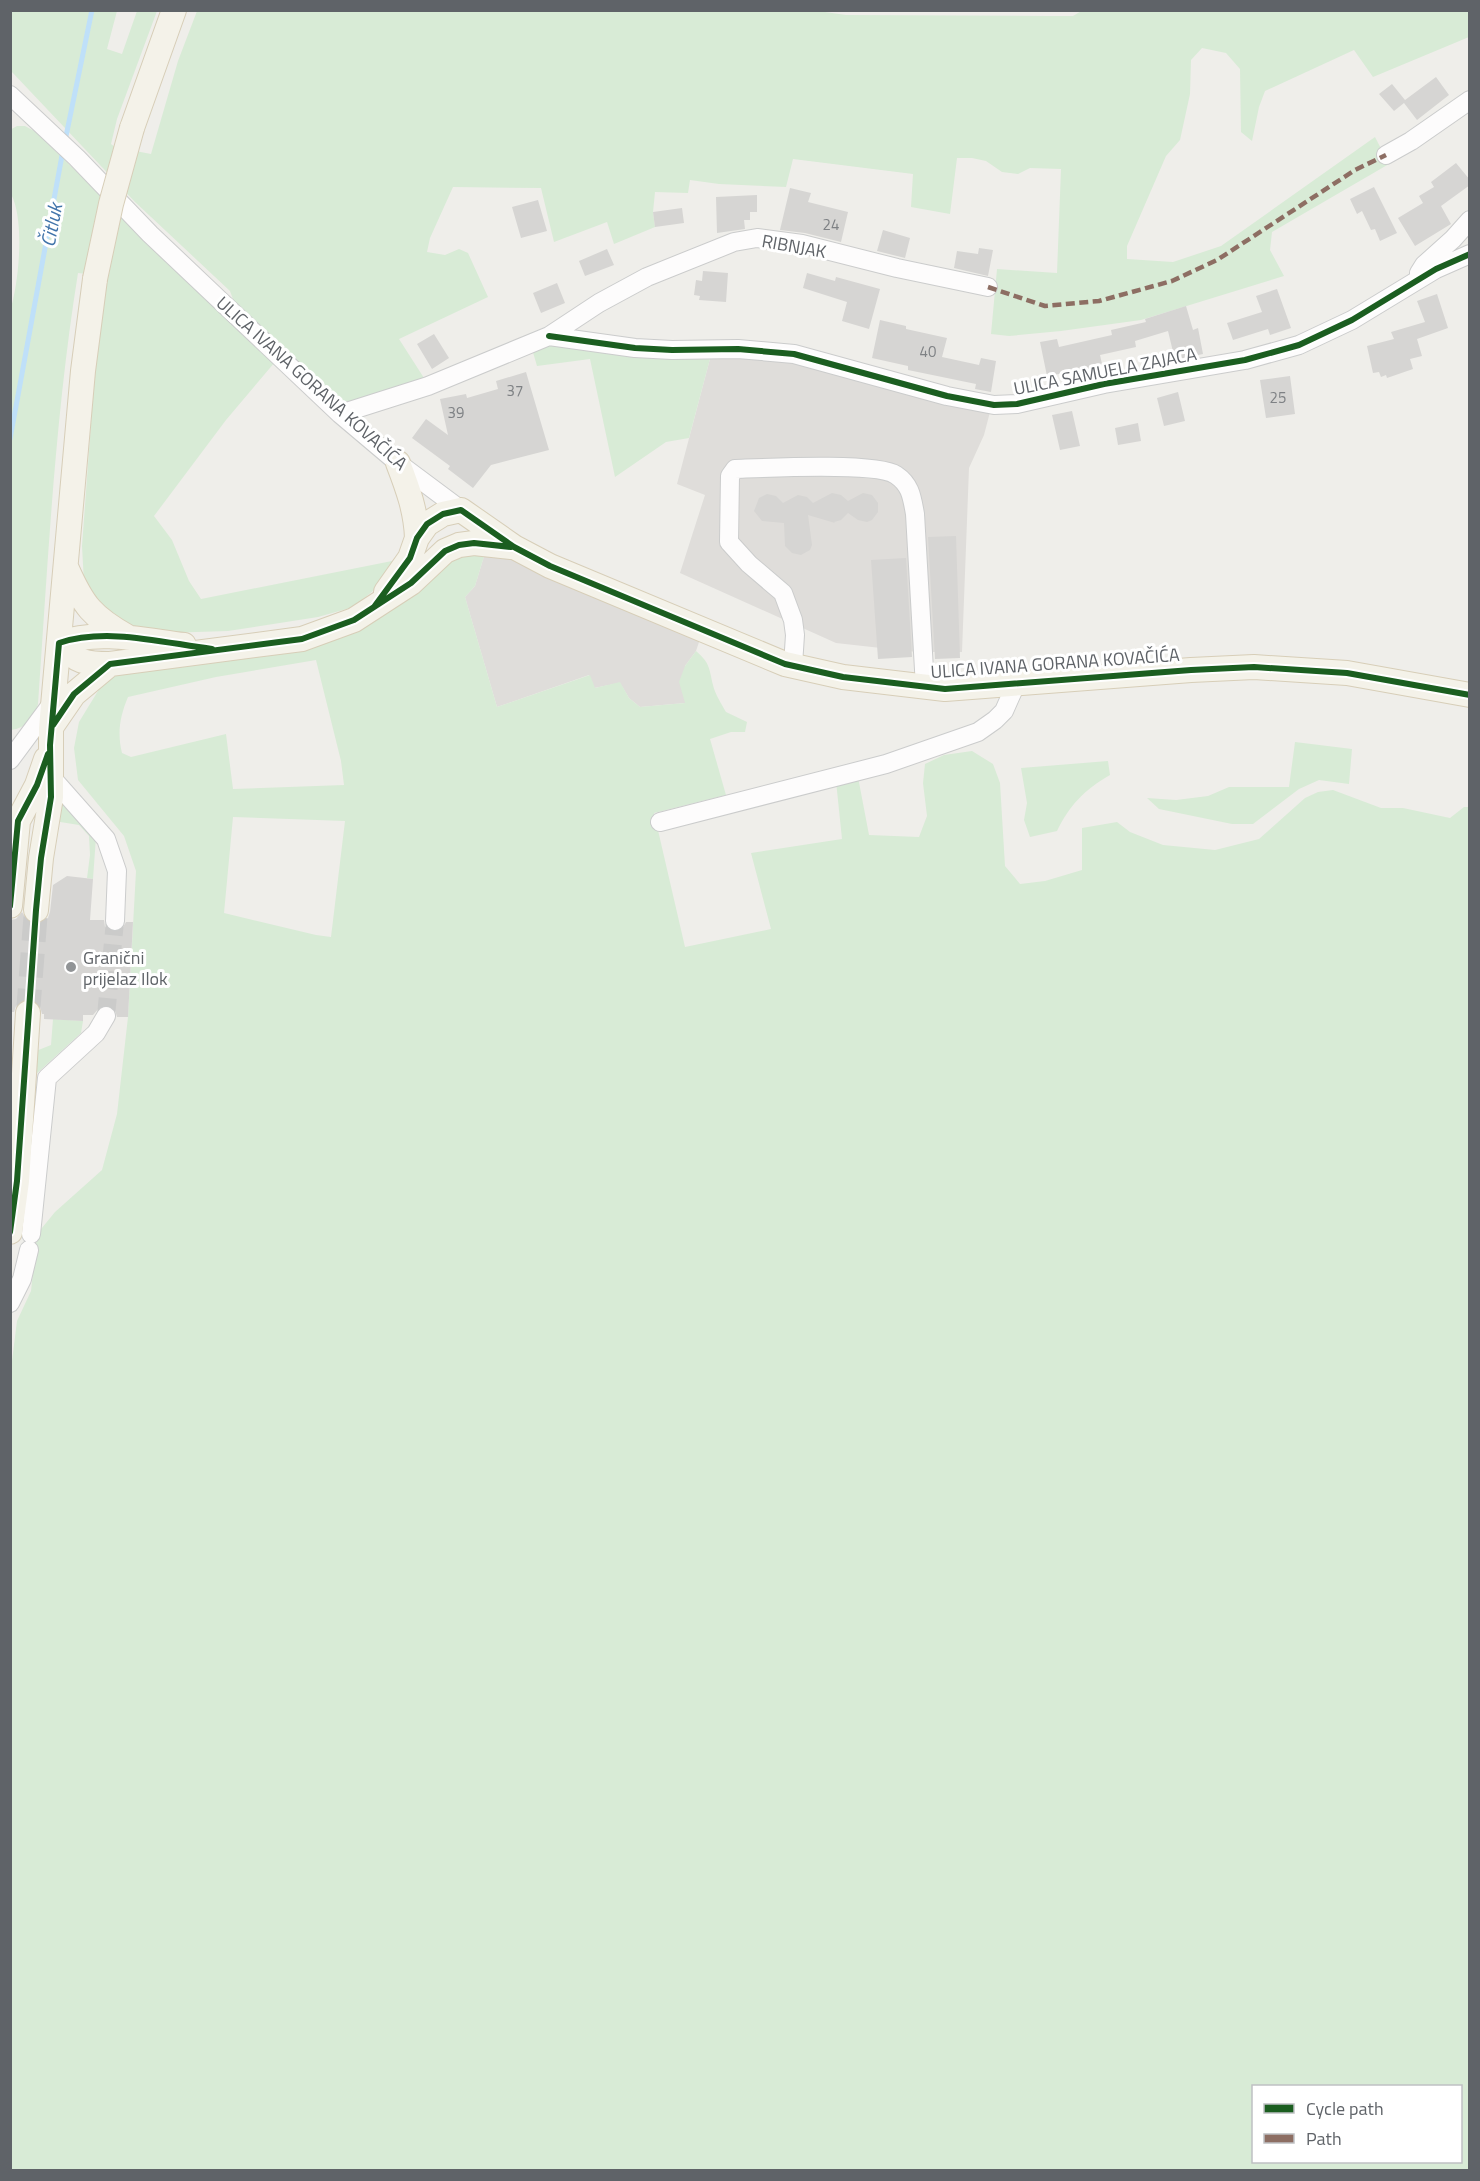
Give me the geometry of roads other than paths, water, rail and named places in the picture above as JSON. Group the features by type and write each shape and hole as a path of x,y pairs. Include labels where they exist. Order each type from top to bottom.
{"main road":[{"path":"36,910 52,778 53,702 67,568 83,371 95,279 111,204 132,128 174,10"},
{"path":"398,463 410,494 416,518 417,538"},
{"path":"59,643 70,655 80,661 110,664 302,639 328,631 354,620 411,583 445,551 459,528 461,510 443,514 427,524 417,538 410,558 374,607"},
{"name":"ULICA IVANA GORANA KOVAČIĆA","path":"461,510 514,547 550,566 793,665 843,677 945,689 1254,667 1347,674 1470,695"},
{"path":"445,551 459,545 474,543 514,547"},
{"path":"67,568 78,593 92,613 130,638"},
{"path":"59,643 86,637 130,638 212,649"},
{"path":"10,906 18,820 37,785 61,711 75,694 110,664"},
{"path":"19,1229 17,1181 28,1013"}],"street":[{"path":"1386,155 1411,141 1470,100"},
{"name":"ULICA IVANA GORANA KOVAČIĆA","path":"13,103 57,137 150,234 340,414 398,463 461,510"},
{"path":"1412,284 1424,265 1454,239 1470,220"},
{"name":"RIBNJAK","path":"549,336 599,303 647,277 710,250 757,237 802,244 897,268 988,287"},
{"name":"ULICA SAMUELA ZAJACA","path":"549,336 635,348 738,349 794,354 947,396 994,405 1017,404 1104,384 1245,360 1299,345 1352,320 1436,269 1470,254"},
{"path":"340,414 428,386 549,336"},
{"path":"793,665 795,635 793,620 783,593 749,564 729,542 730,476 735,469 872,468 894,474 910,489 915,514 925,687"},
{"path":"660,822 886,764 978,732 1004,711 1016,684"},
{"path":"10,760 53,702"},
{"path":"52,778 106,839 117,871 115,921"},
{"path":"10,1303 22,1279 19,1229 47,1078 96,1033 106,1016"}],"waterway":[{"name":"Čitluk","path":"65,141 92,10"},
{"name":"Čitluk","path":"10,439 63,150"}],"tunnel":[{"path":"28,1013 36,910"},
{"path":"106,1016 115,921"}],"place":[{"name":"Granični prijelaz Ilok","path":"71,967"}]}
